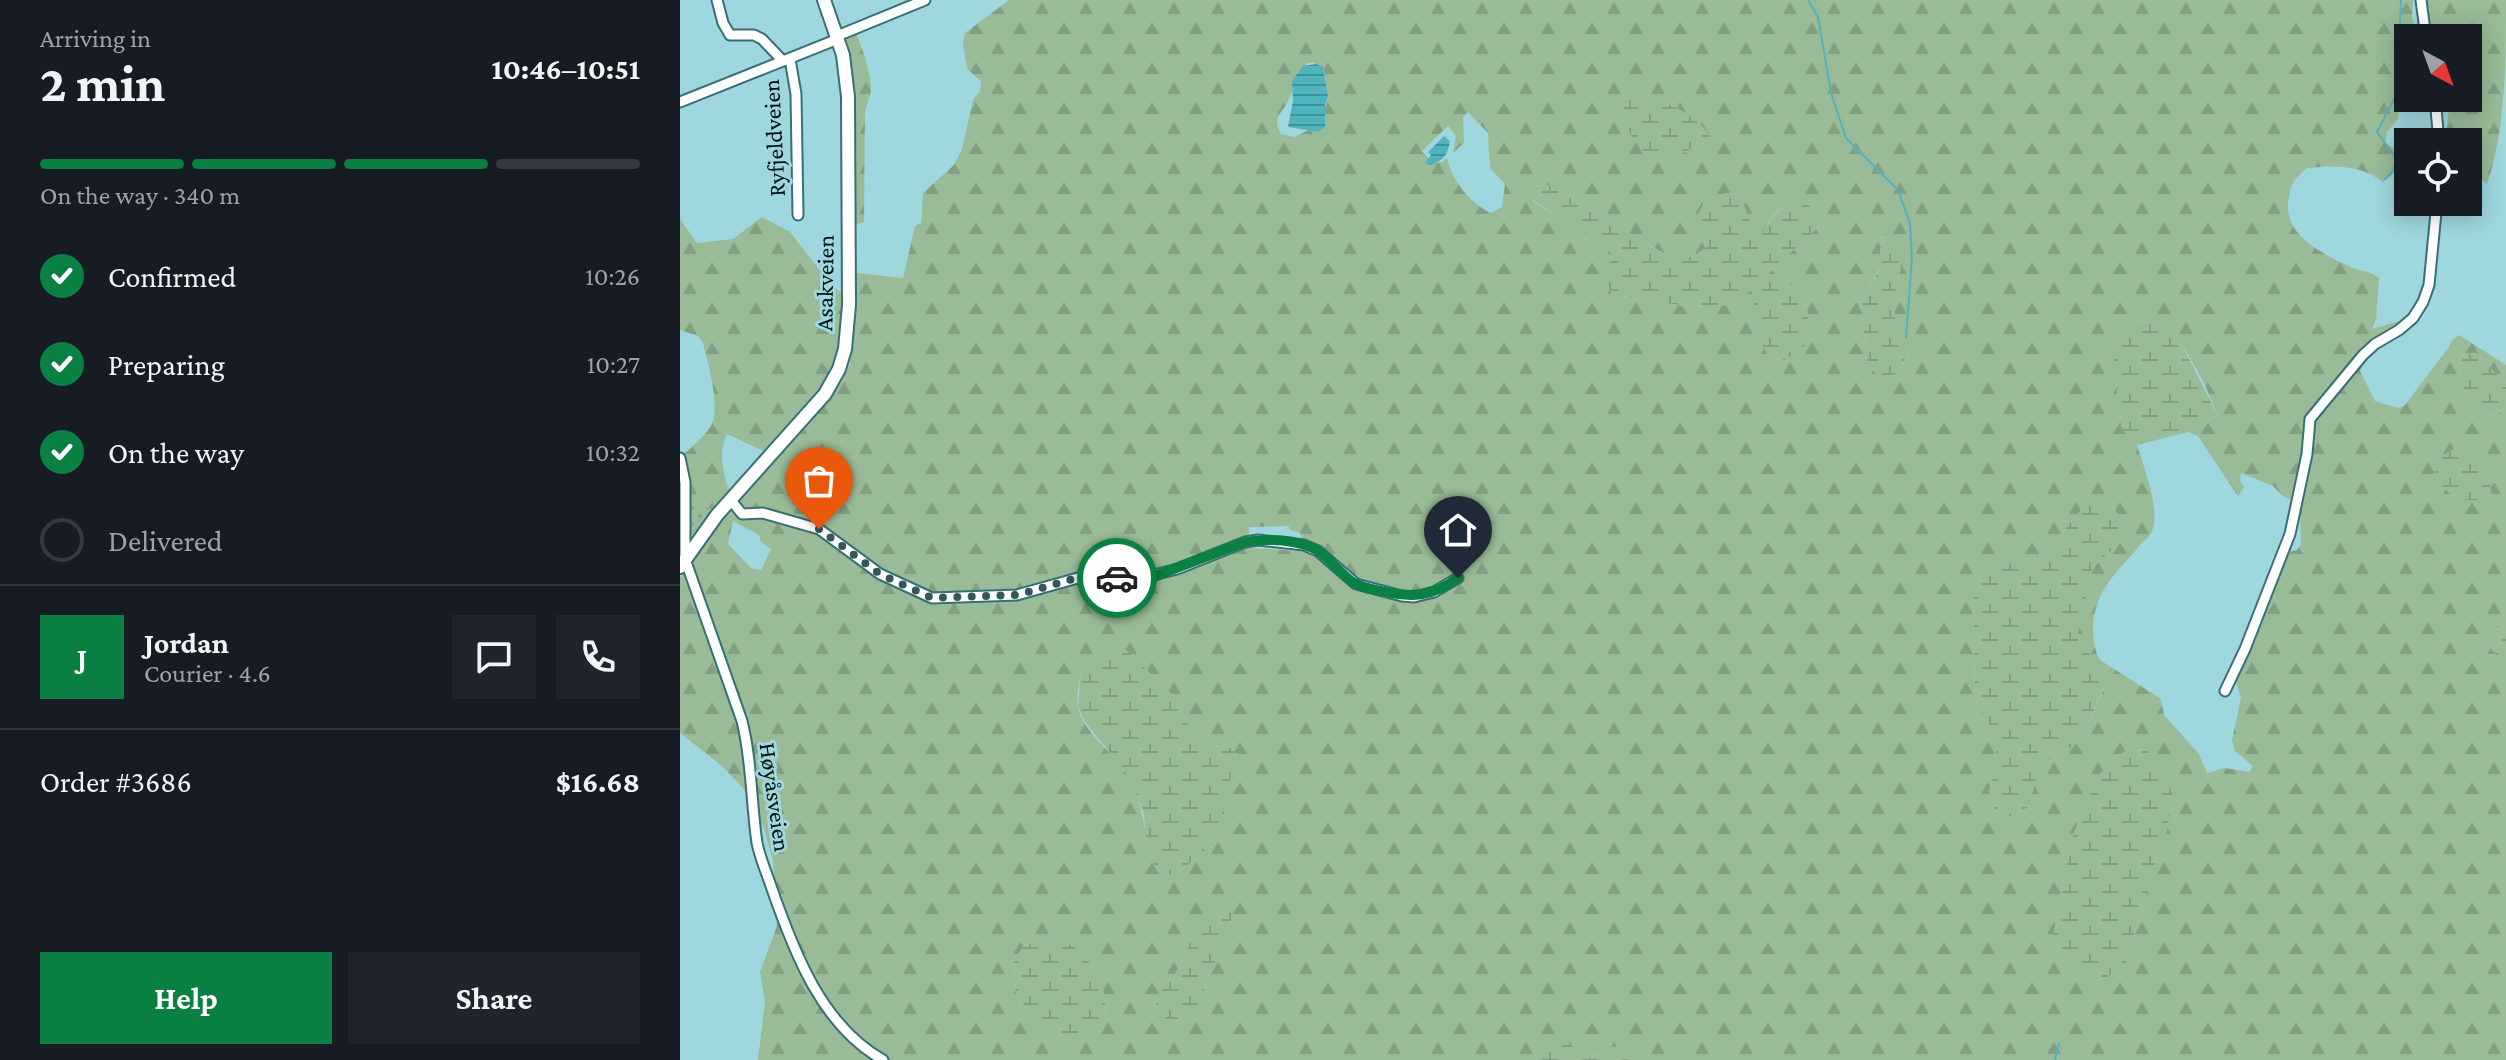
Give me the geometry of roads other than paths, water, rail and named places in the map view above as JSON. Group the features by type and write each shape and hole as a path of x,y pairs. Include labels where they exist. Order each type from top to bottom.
{"main road":[{"name":"Asakveien","path":"683,563 730,499 825,394 839,369 845,349 849,305 848,97 838,37 824,0"}],"street":[{"path":"717,0 730,35 754,35 786,60"},
{"path":"680,102 925,0"},
{"path":"2421,0 2424,24"},
{"name":"Ryfjeldveien","path":"786,60 796,94 798,215"},
{"path":"2225,691 2245,649 2290,534 2307,454 2310,419 2363,355 2413,318 2423,302 2429,285 2436,216"},
{"name":"Høyåsveien","path":"680,458 685,482 683,563 742,721 748,748 758,846 786,928 808,976 857,1043 883,1060"},
{"path":"730,499 742,514 763,513 819,529 880,574 932,598 1017,595 1078,578 1146,577 1258,540 1304,545 1318,551 1356,584 1402,596 1414,597 1434,592 1458,578"}],"water":[{"path":"1316,64 1323,67 1328,97 1325,127 1318,132 1288,127 1293,101 1292,81 1303,66"},
{"path":"1444,136 1450,141 1444,157 1430,165 1425,163 1431,155 1428,152"}],"waterway":[{"path":"1808,0 1818,17 1831,93 1846,138 1898,190 1910,223 1912,258 1906,338"},
{"path":"2385,179 2393,171 2396,158 2377,132 2405,78 2406,46 2400,23 2401,0"},
{"path":"2055,1060 2059,1044"}]}
